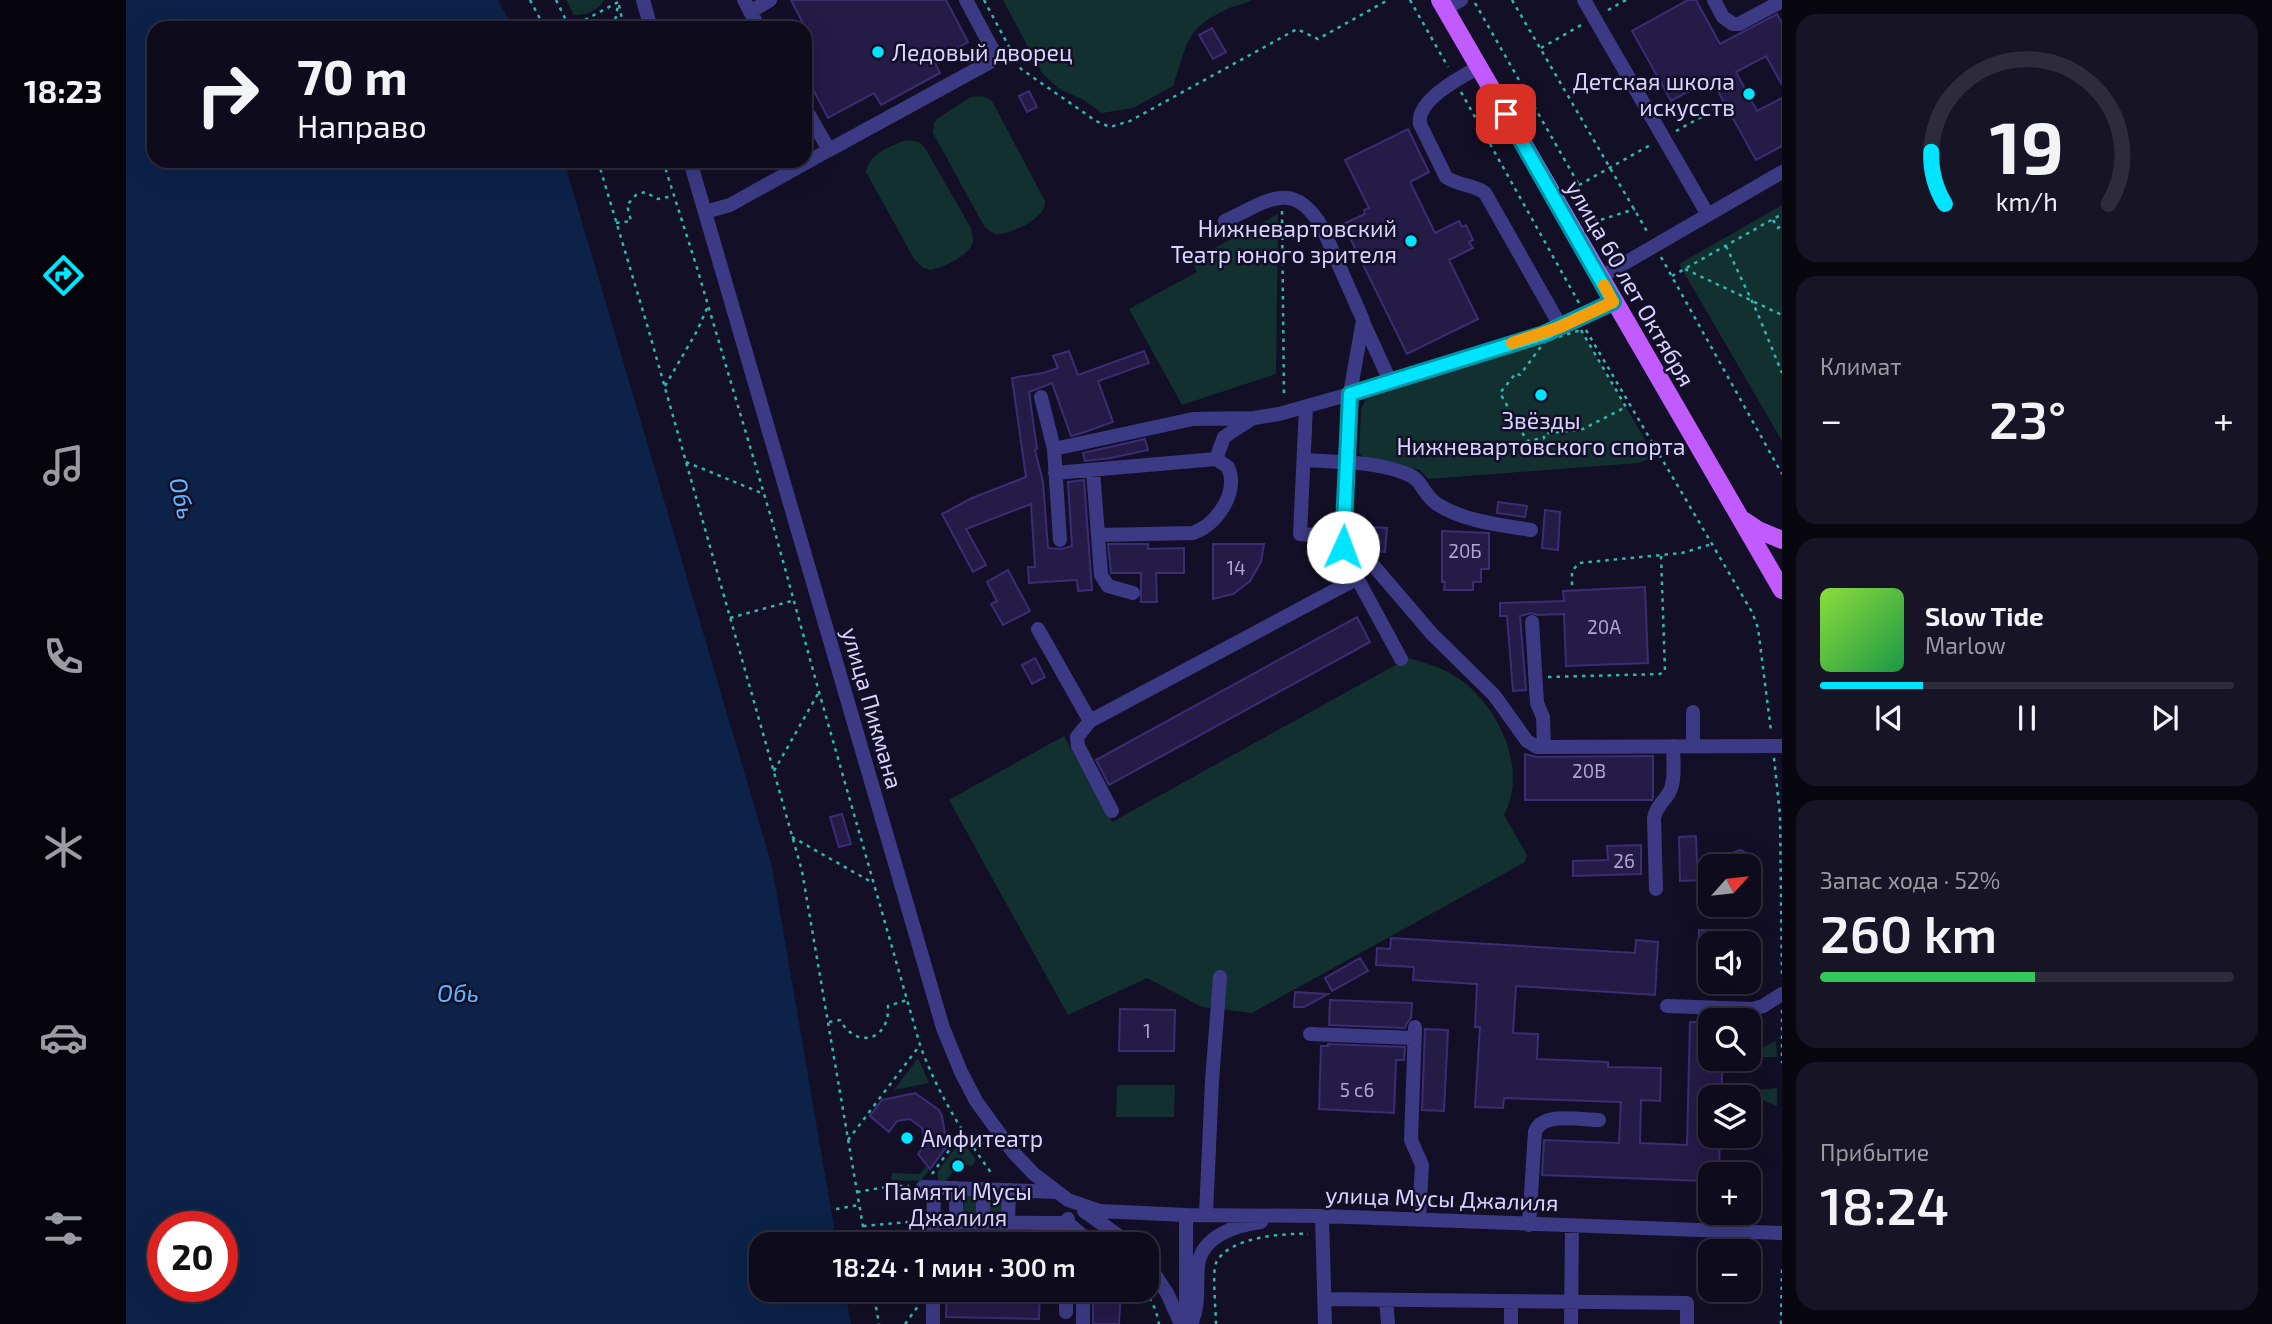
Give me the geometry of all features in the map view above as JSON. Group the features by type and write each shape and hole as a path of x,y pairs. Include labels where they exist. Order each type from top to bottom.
{"main road":[{"name":"улица 60 лет Октября","path":"1449,3 1479,67 1613,302 1735,513 1780,581"},
{"path":"1735,513 1753,527 1782,540"}],"street":[{"path":"643,0 649,21"},
{"path":"747,6 770,0"},
{"path":"812,159 990,62 995,54 965,0"},
{"path":"1584,0 1708,215"},
{"path":"1714,0 1723,17 1733,24 1739,24 1782,1"},
{"path":"1479,67 1449,84 1422,109 1420,124 1447,177 1485,193 1560,327"},
{"path":"812,120 829,150"},
{"name":"улица Пикмана","path":"692,168 943,1028 961,1072 993,1126 1013,1152 1062,1196 1100,1211"},
{"path":"705,212 730,205 797,168"},
{"path":"1600,278 1782,172"},
{"path":"1225,221 1282,197 1294,198 1314,214 1390,381"},
{"path":"1054,449 1193,419 1254,418 1284,413 1560,327 1613,302"},
{"path":"1363,320 1350,394 1344,554 1401,659"},
{"path":"1041,397 1054,449 1060,540"},
{"path":"1306,407 1300,534 1343,537 1361,550 1432,634 1485,685 1527,741 1537,747 1777,746"},
{"path":"1216,459 1224,437 1254,418"},
{"path":"1074,445 1077,471"},
{"path":"1055,473 1216,459 1228,467 1232,483 1227,499 1207,526 1193,533 1098,535"},
{"path":"1304,460 1347,463 1408,474 1419,481 1428,497 1440,506 1493,524 1531,530"},
{"path":"1093,470 1101,575 1108,586 1133,593"},
{"path":"1112,811 1077,746 1077,737 1090,721 1356,579"},
{"path":"1532,622 1537,703 1543,717 1544,747"},
{"path":"1038,629 1090,721"},
{"path":"1693,712 1693,746"},
{"path":"1656,889 1654,818 1655,811 1673,783 1672,746"},
{"path":"1206,1214 1220,976"},
{"path":"1667,1006 1753,1009 1782,994"},
{"path":"1310,1034 1415,1032 1411,1140 1422,1165 1419,1219"},
{"path":"1529,1225 1537,1126 1547,1119 1599,1120"},
{"path":"930,1232 927,1222 928,1186 1062,1196 1113,1232"},
{"path":"957,1188 957,1223"},
{"path":"983,1189 983,1223"},
{"path":"1007,1190 1008,1223"},
{"path":"1062,1196 1068,1232"},
{"name":"улица Мусы Джалиля","path":"1100,1211 1419,1219 1782,1233"},
{"path":"1183,1324 1186,1215"},
{"path":"1191,1324 1197,1312 1198,1262 1208,1244 1222,1233 1241,1225 1290,1216"},
{"path":"1322,1216 1325,1324"},
{"path":"927,1222 1068,1223 1078,1232"},
{"path":"1571,1324 1572,1227"},
{"path":"1159,1281 1183,1324"},
{"path":"1324,1299 1687,1303 1687,1324"},
{"path":"1387,1300 1388,1324"},
{"path":"1511,1301 1511,1324"},
{"path":"930,1302 933,1324"},
{"path":"1066,1302 1066,1312"},
{"path":"1083,1302 1083,1324"}],"path":[{"path":"530,0 541,21"},
{"path":"556,0 566,21"},
{"path":"984,0 1021,69 1096,121 1110,127 1130,121 1297,29 1318,39 1388,0"},
{"path":"1474,0 1579,185 1579,194 1592,216 1597,221 1635,209"},
{"path":"583,21 620,1"},
{"path":"616,21 620,1"},
{"path":"620,1 623,21"},
{"path":"600,168 802,871 864,1232"},
{"path":"665,168 795,600 920,1045 935,1083 963,1131 1007,1190"},
{"path":"616,223 631,221 627,205 636,195 645,192 658,199 673,196"},
{"path":"1282,197 1284,413"},
{"path":"1672,276 1782,214"},
{"path":"1773,220 1777,228 1782,225"},
{"path":"1726,246 1782,373"},
{"path":"1685,269 1782,315"},
{"path":"664,387 697,331 708,306"},
{"path":"1581,330 1626,407 1583,429 1544,434 1544,439 1527,441 1500,393 1516,373 1520,375 1545,341 1581,330"},
{"path":"685,462 764,494"},
{"path":"1572,585 1572,571 1578,563 1661,555 1695,550 1712,544"},
{"path":"1536,677 1660,674 1665,671 1661,555"},
{"path":"729,618 795,600"},
{"path":"1752,612 1758,628 1777,746 1782,1063"},
{"path":"774,771 819,692"},
{"path":"792,836 873,883"},
{"path":"828,1022 840,1020 848,1032 869,1038 884,1027 888,1006 907,1000"},
{"path":"848,1140 920,1045"},
{"path":"857,1192 892,1186 928,1186 963,1131"},
{"path":"836,1209 859,1205"},
{"path":"863,1226 892,1222"},
{"path":"1216,1324 1215,1265 1222,1255 1238,1245 1259,1238 1285,1233 1322,1234"},
{"path":"1781,1324 1782,1269"},
{"path":"875,1302 879,1324"},
{"path":"905,1324 922,1302"},
{"path":"1152,1302 1159,1324"}],"green space":[{"path":"566,0 604,0 587,13 574,15"},
{"path":"1003,0 1252,0 1230,8 1202,24 1189,40 1173,86 1133,108 1102,113 1084,100 1059,89 1042,73"},
{"path":"982,96 992,101 1045,201 1040,214 1026,225 1001,234 994,234 984,226 933,133 934,123 938,118 971,97"},
{"path":"906,140 919,142 925,148 971,228 973,240 968,251 950,263 931,270 923,268 914,259 866,172 871,160 876,156"},
{"path":"1782,205 1782,441 1679,264"},
{"path":"1278,214 1276,374 1182,405 1129,309 1197,272 1192,260"},
{"path":"1581,330 1655,457 1638,463 1428,479 1420,470 1365,459 1359,453 1361,409 1366,399"},
{"path":"1408,658 1458,678 1486,704 1497,721 1511,759 1513,778 1511,797 1504,815 1527,855 1525,862 1252,1013 1202,1007 1147,978 1068,1015 949,800 1064,736 1112,822"},
{"path":"1776,1041 1777,1057 1761,1057 1761,1048"},
{"path":"918,1058 929,1083 894,1090"},
{"path":"1117,1085 1175,1085 1174,1117 1116,1117"},
{"path":"1777,1088 1777,1106 1761,1099 1761,1090"},
{"path":"961,1140 976,1160 972,1166 959,1163 946,1181 938,1181 938,1171"},
{"path":"926,1166 929,1170 921,1181 891,1180 892,1173 920,1174"},
{"path":"964,1196 977,1196 977,1215 963,1215"},
{"path":"989,1197 1003,1197 1002,1216 989,1215"}],"water":[{"name":"Обь","path":"126,0 498,0 509,21 147,21 147,168 566,168 772,866 835,1232 749,1232 749,1302 847,1302 851,1324 126,1324"}],"building":[{"name":"Ледовый дворец","path":"791,0 946,0 968,42 934,61 940,73 881,105 874,93 828,118 812,87 812,21 802,21"},
{"path":"1688,0 1696,0 1720,44 1777,14 1782,23 1782,85 1766,56 1736,72 1757,111 1782,98 1782,146 1756,160 1711,79 1671,101 1632,31"},
{"path":"1212,28 1226,52 1213,59 1199,35"},
{"path":"1029,91 1037,107 1027,112 1019,96"},
{"name":"Нижневартовский Театр юного зрителя","path":"1408,129 1429,172 1410,182 1435,233 1459,221 1462,227 1466,225 1473,240 1469,242 1473,248 1449,260 1478,319 1407,354 1343,224 1365,214 1364,210 1369,208 1345,160"},
{"path":"1069,351 1078,375 1144,351 1149,363 1098,381 1113,422 1071,436 1052,383 1029,392 1035,450 1043,482 1048,548 1072,546 1068,482 1084,480 1092,590 1078,591 1077,580 1029,583 1028,567 1035,567 1031,504 966,529 986,565 973,572 942,514 972,498 1026,477 1012,378 1058,368 1053,356"},
{"path":"1145,439 1148,450 1085,461 1083,453"},
{"path":"1498,502 1527,506 1525,517 1497,513"},
{"path":"1545,510 1560,512 1558,550 1542,548"},
{"path":"1373,527 1387,528 1385,552 1371,548"},
{"path":"1442,531 1489,533 1489,569 1481,569 1481,582 1473,582 1473,590 1444,590"},
{"path":"1108,544 1148,544 1148,549 1184,548 1184,573 1156,573 1157,602 1141,602 1141,573 1111,573"},
{"path":"1213,544 1264,544 1261,562 1250,581 1233,594 1213,599"},
{"path":"1008,570 1030,611 1003,625 991,604 997,601 987,582"},
{"path":"1645,587 1648,663 1566,666 1564,614 1531,613 1520,616 1526,690 1513,691 1507,616 1500,616 1500,603 1564,601 1563,591"},
{"path":"1357,617 1370,642 1109,785 1096,760"},
{"path":"1035,658 1045,677 1032,684 1022,665"},
{"path":"1525,754 1537,757 1653,756 1653,798 1525,800"},
{"path":"842,814 851,844 839,847 830,817"},
{"path":"1696,836 1698,880 1680,881 1679,837"},
{"path":"1641,845 1641,874 1573,876 1573,861 1608,860 1607,846"},
{"path":"1741,850 1747,854 1728,854"},
{"path":"1391,938 1635,953 1636,940 1658,942 1655,995 1516,986 1513,1033 1538,1034 1537,1059 1608,1062 1608,1067 1661,1068 1660,1101 1641,1100 1640,1143 1687,1145 1690,1022 1698,1022 1698,1071 1722,1071 1722,1085 1698,1085 1698,1148 1720,1148 1719,1162 1698,1162 1698,1181 1542,1175 1544,1140 1619,1143 1621,1102 1504,1098 1503,1108 1475,1107 1480,1027 1475,1027 1477,984 1413,980 1414,967 1376,965 1377,948 1390,949"},
{"path":"1360,958 1368,971 1332,991 1325,978"},
{"path":"1295,992 1328,994 1304,1007 1294,1007"},
{"path":"1330,1000 1412,1003 1411,1018 1405,1028 1329,1025"},
{"path":"1120,1009 1175,1010 1174,1051 1119,1051"},
{"path":"1425,1029 1448,1030 1444,1111 1422,1110"},
{"path":"1321,1046 1405,1047 1404,1060 1396,1060 1394,1113 1319,1109"},
{"path":"915,1093 939,1110 942,1116 947,1146 930,1169 918,1154 925,1144 922,1128 910,1119 897,1121 889,1132 870,1116 882,1100"},
{"path":"947,1302 1040,1302 1039,1319 946,1317"},
{"path":"1093,1302 1120,1302 1119,1324 1093,1324"}],"slow traffic":[{"path":"1512,343 1544,334 1613,302 1604,285"}],"place":[{"name":"Ледовый дворец","path":"878,52"},
{"name":"Детская школа искусств","path":"1749,94"},
{"name":"Нижневартовский Театр юного зрителя","path":"1411,241"},
{"name":"Звёзды Нижневартовского спорта","path":"1541,395"},
{"name":"Амфитеатр","path":"907,1138"},
{"name":"Памяти Мусы Джалиля","path":"958,1166"}],"route":[{"path":"1343,547 1350,394 1544,334 1613,302 1506,114"}]}
